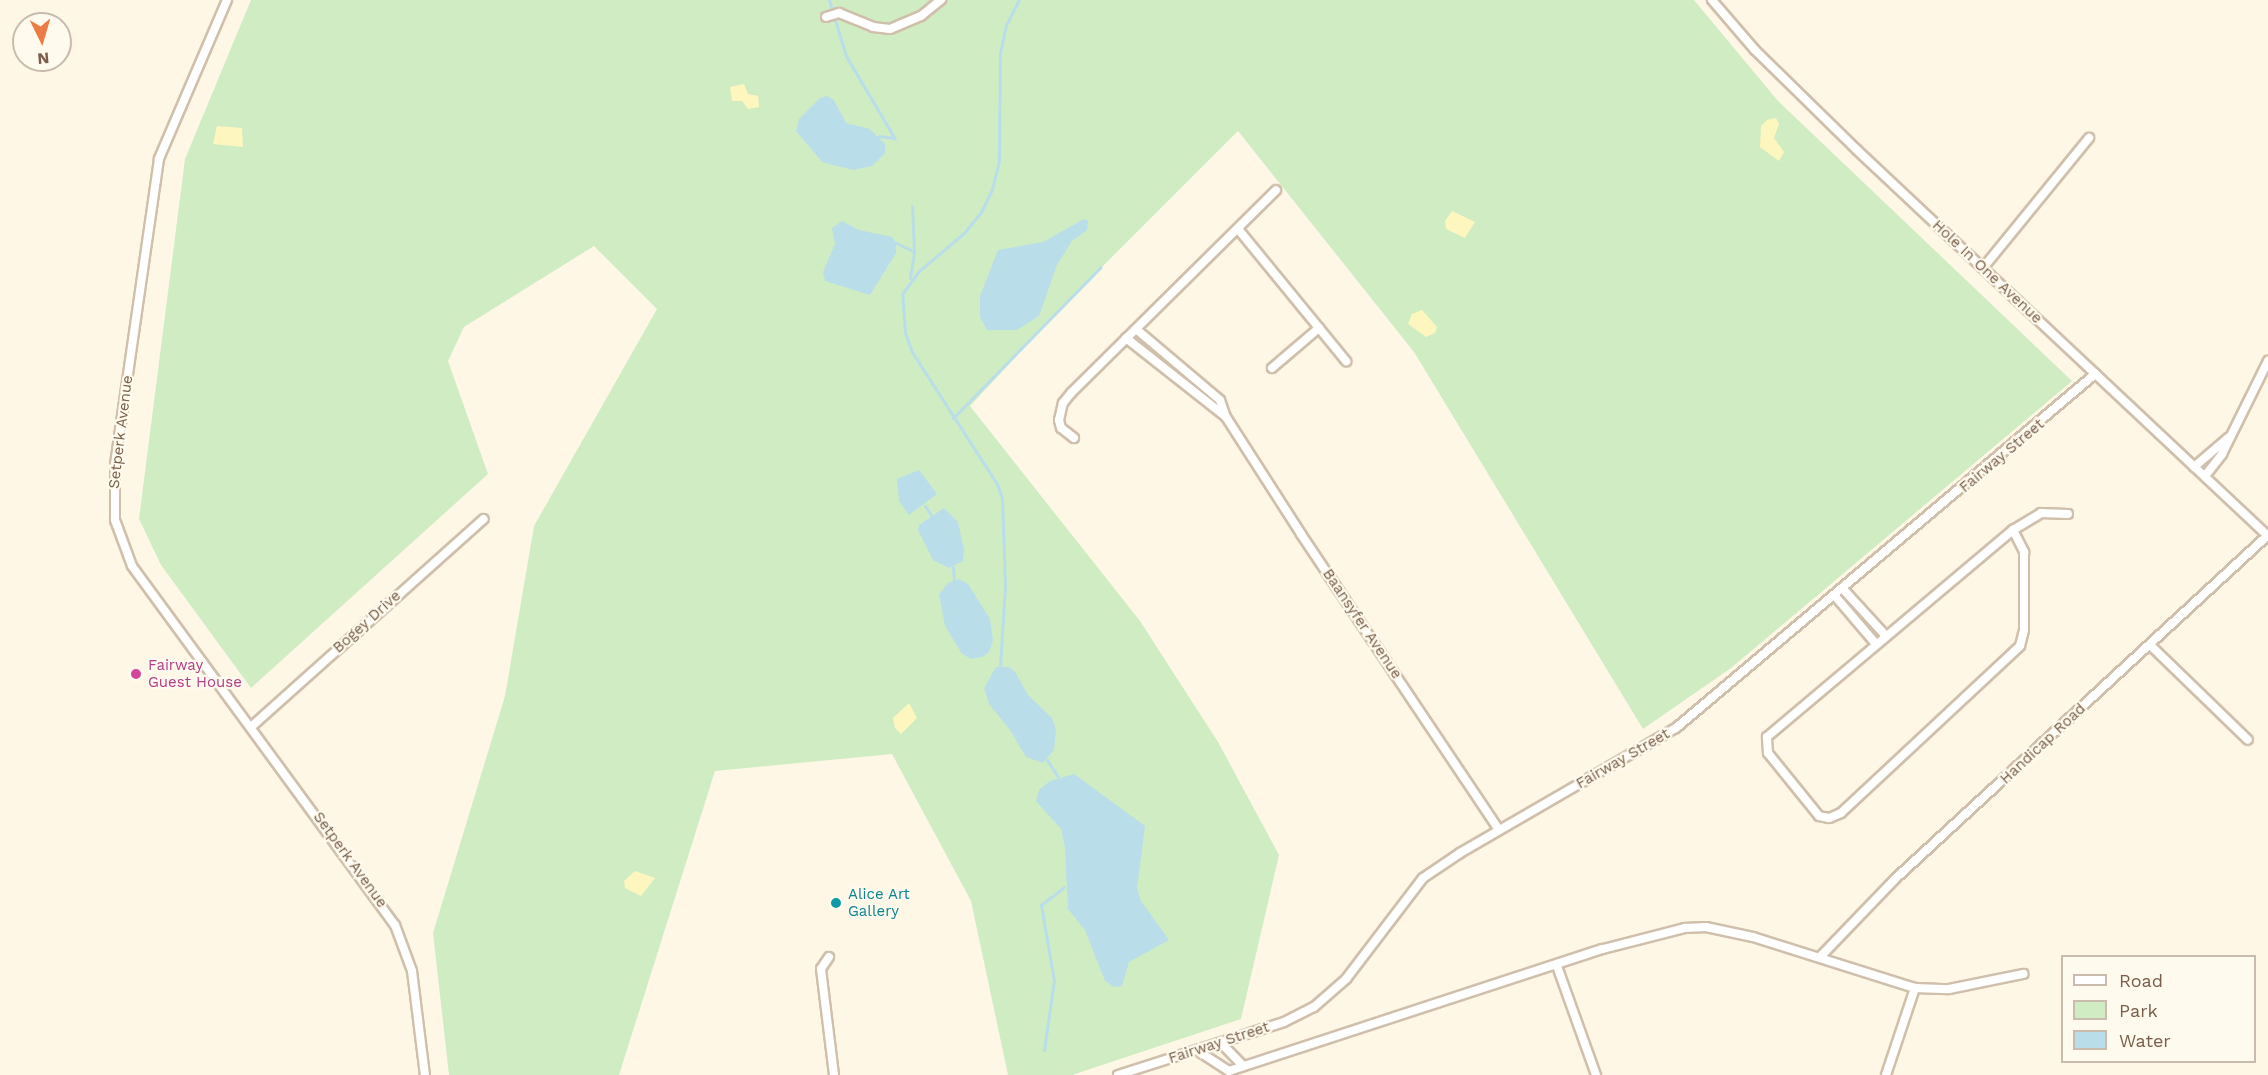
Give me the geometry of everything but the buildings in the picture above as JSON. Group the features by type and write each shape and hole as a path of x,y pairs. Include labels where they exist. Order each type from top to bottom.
{"street":[{"name":"Setperk Avenue","path":"227,0 159,159 112,499 115,520 129,561 395,925 412,971 425,1075"},
{"path":"826,16 839,13 873,27 890,29 912,21 941,0"},
{"name":"Hole In One Avenue","path":"1712,0 1755,50 2268,536"},
{"path":"1983,268 2089,138"},
{"path":"1074,438 1061,428 1063,404 1126,338 1276,190"},
{"path":"1238,229 1346,361"},
{"path":"1272,368 1319,328"},
{"name":"Baansyfer Avenue","path":"1136,329 1220,400 1226,417 1499,830"},
{"name":"Baansyfer Avenue","path":"1126,338 1226,417"},
{"path":"2205,476 2229,438 2268,361"},
{"path":"1179,379 1187,370"},
{"name":"Fairway Street","path":"1118,1075 1198,1051 1299,1016 1331,994 1423,878 1499,830 1676,728 2095,374"},
{"path":"2194,467 2229,438"},
{"path":"2013,530 2024,552 2024,630 2020,646 1841,813 1824,818 1768,753 1767,737 2013,530 2041,513 2068,514"},
{"name":"Bogey Drive","path":"251,727 484,519"},
{"name":"Handicap Road","path":"1821,956 1895,879 2268,536"},
{"path":"1843,589 1886,636"},
{"path":"1835,596 1876,644"},
{"path":"2150,645 2248,740"},
{"path":"1198,1051 1226,1071 1654,934 1706,927 1821,956 1914,988 1949,988 2023,974"},
{"path":"829,957 821,969 834,1075"},
{"path":"1557,966 1596,1075"},
{"path":"1886,1075 1914,988"},
{"path":"1221,1043 1243,1066"}],"green space":[{"path":"251,0 1694,0 1778,101 2072,381 1731,668 1643,729 1414,352 1238,131 1065,304 970,406 1140,621 1218,742 1279,855 1241,1019 1072,1075 1008,1075 971,901 892,754 715,771 619,1075 449,1075 433,933 505,696 534,526 657,309 594,246 464,327 448,361 488,474 251,688 161,565 139,519 185,159"}],"sand":[{"path":"744,84 748,94 758,96 759,107 748,109 742,101 732,101 730,87"},
{"path":"1776,118 1779,124 1774,138 1784,152 1779,161 1760,147 1761,126 1767,120"},
{"path":"217,126 242,128 243,147 213,144"},
{"path":"1452,211 1475,222 1465,238 1446,229 1445,221"},
{"path":"1422,310 1437,327 1435,333 1426,337 1408,324 1412,314"},
{"path":"909,703 917,718 901,734 895,728 893,718"},
{"path":"635,871 655,878 641,896 625,888 624,881"}],"water":[{"path":"827,96 834,100 846,123 870,129 885,144 885,153 872,166 853,170 822,162 796,131 799,119 820,98"},
{"path":"1084,219 1088,221 1087,230 1072,241 1057,265 1039,316 1017,330 987,330 980,317 980,296 998,250 1043,242"},
{"path":"842,221 859,230 892,237 896,243 896,253 870,295 825,281 823,272 835,244 832,228"},
{"path":"919,470 937,494 909,515 899,501 897,479"},
{"path":"944,508 958,522 964,550 963,561 949,568 933,560 918,530 919,525"},
{"path":"959,579 968,584 990,619 993,640 989,652 982,657 971,659 962,654 945,626 939,594 948,583"},
{"path":"996,667 1009,667 1015,672 1028,695 1052,718 1056,729 1054,750 1043,763 1026,757 1010,730 989,704 984,688"},
{"path":"1074,774 1145,826 1137,888 1141,901 1169,940 1129,962 1122,986 1114,987 1105,981 1085,930 1068,909 1065,847 1061,829 1036,801 1039,790 1050,781"}],"waterway":[{"path":"829,0 846,56 895,139"},
{"path":"1000,667 1005,585 1002,498 997,484 912,352 905,333 902,294 919,271 964,233 981,212 992,189 999,161 1000,53 1006,25 1019,0"},
{"path":"879,136 893,138"},
{"path":"910,278 914,252 912,206"},
{"path":"896,243 913,251"},
{"path":"953,418 1101,267"},
{"path":"925,506 931,515"},
{"path":"953,567 954,581"},
{"path":"1047,760 1058,777"},
{"path":"1044,1050 1054,981 1041,905 1064,887"}],"place":[{"name":"Fairway Guest House","path":"136,674"},
{"name":"Alice Art Gallery","path":"836,903"}]}
